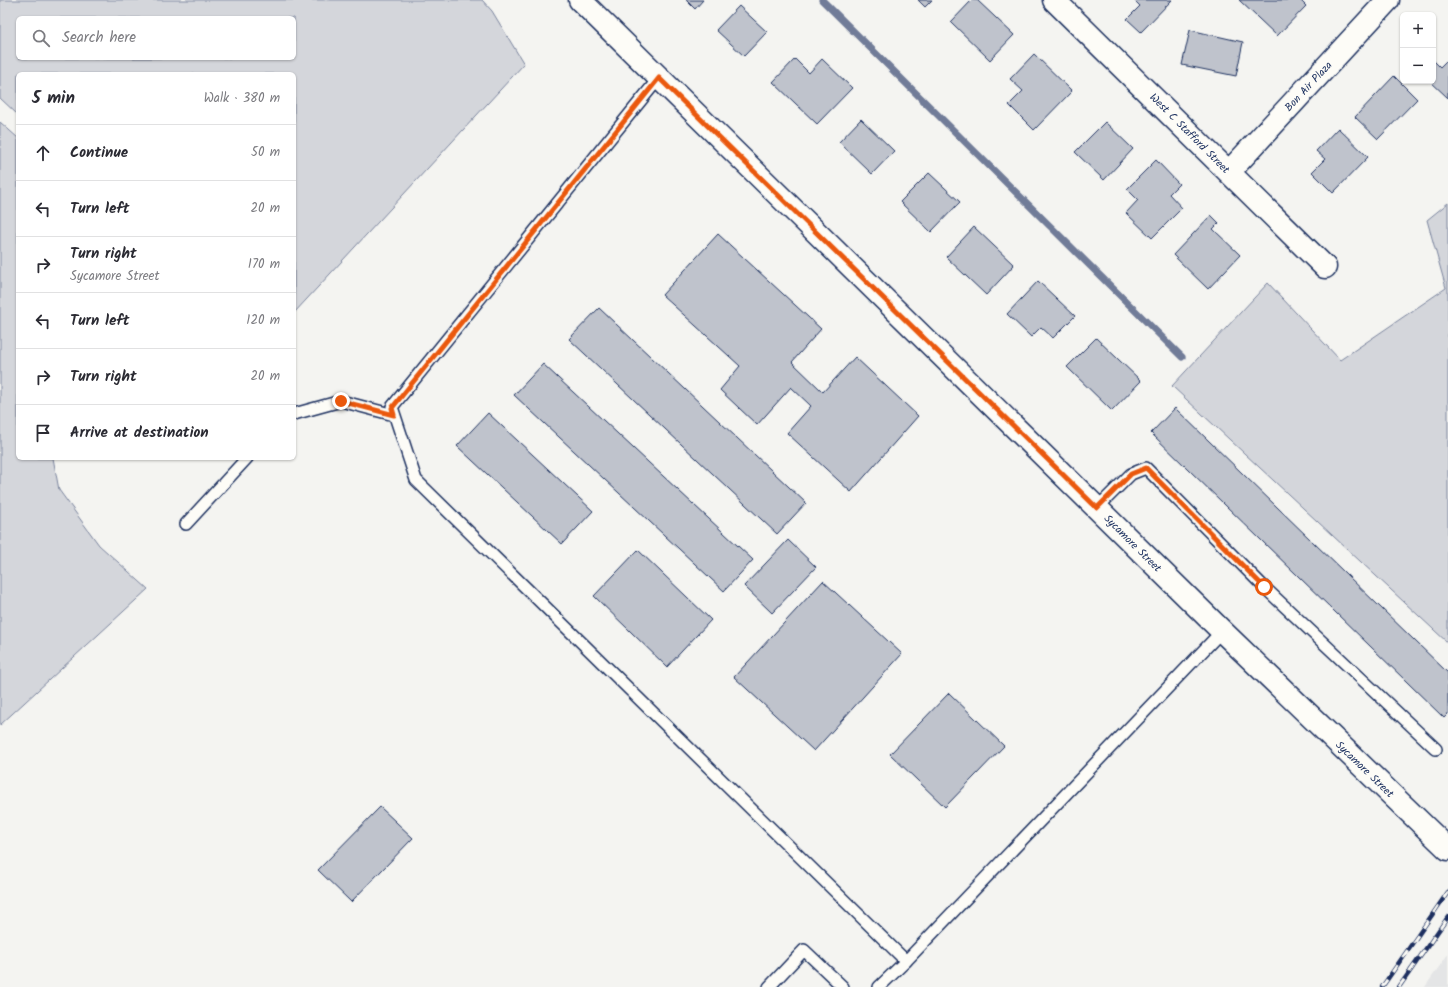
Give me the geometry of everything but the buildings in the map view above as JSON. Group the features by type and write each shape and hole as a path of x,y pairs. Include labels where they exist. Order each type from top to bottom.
{"street":[{"name":"Sycamore Street","path":"580,0 1222,631 1448,849"},
{"name":"West C Stafford Street","path":"1054,0 1325,267"},
{"name":"Bon Air Plaza","path":"1229,172 1388,0"}],"lane":[{"path":"659,78 392,408 416,480 906,961"},
{"path":"296,413 341,401 394,415"},
{"path":"186,524 246,460"},
{"path":"1097,508 1131,474 1146,468 1264,587 1436,749"},
{"path":"880,987 1222,631"},
{"path":"769,987 804,950 843,987"}],"shaded area":[{"path":"0,0 482,0 492,11 524,64 296,311 296,72 16,72 16,113 0,98"},
{"path":"0,122 16,136 16,460 53,460 59,490 99,545 148,589 0,725"},
{"path":"1448,203 1448,643 1172,386 1268,283 1340,360 1446,288 1427,220"},
{"path":"1448,954 1448,987 1425,987"}],"waterway":[{"path":"822,0 1182,357"}],"railway":[{"path":"1382,987 1448,892"},
{"path":"1399,987 1448,917"}],"route":[{"path":"341,401 394,415 392,408 659,78 1097,508 1131,474 1146,468 1264,587"}]}
